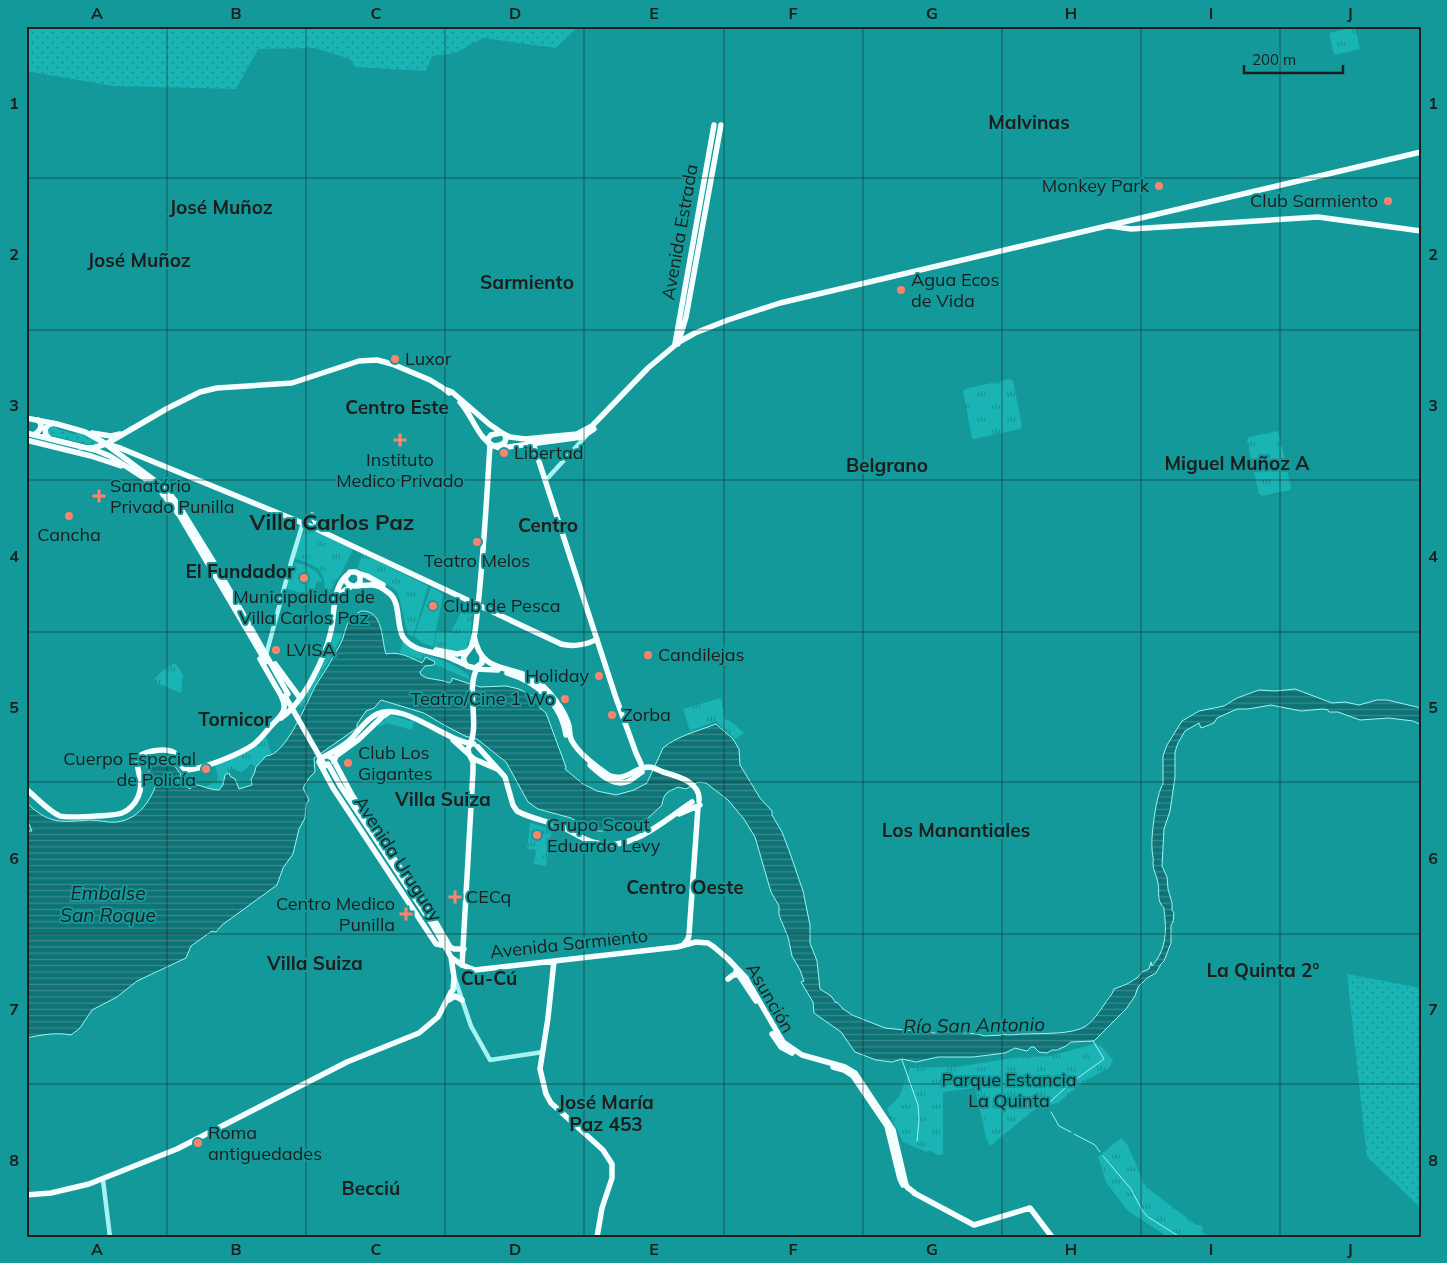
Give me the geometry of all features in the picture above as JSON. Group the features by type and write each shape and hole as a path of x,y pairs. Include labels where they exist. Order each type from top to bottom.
{"main road":[{"name":"Avenida Estrada","path":"677,343 683,328 717,125"},
{"path":"574,436 592,426 644,371 677,343 691,335 740,315 780,303 1421,152"},
{"name":"Avenida Estrada","path":"677,343 706,191"},
{"path":"1110,226 1131,229 1329,217 1421,231"},
{"path":"683,328 685,334 691,335"},
{"path":"666,356 700,332"},
{"path":"447,390 464,407 483,438 491,445 505,449 536,441 587,434 677,343"},
{"path":"30,434 40,440 70,447 93,448 106,444 200,392 217,388 292,383 359,361 371,360 392,364 430,380 452,392 506,438 504,443 498,446 491,445"},
{"path":"26,418 85,432 110,436 122,434"},
{"path":"30,434 38,433 41,428 41,423 37,420"},
{"path":"51,440 46,435 45,429 53,423"},
{"path":"85,432 106,444 169,501 254,638 300,698"},
{"path":"473,771 477,757 474,744 473,676 472,667 464,656 474,636 479,605 491,445 488,439 496,433 536,441"},
{"path":"120,448 117,441 122,434"},
{"path":"26,440 51,440 134,468"},
{"path":"536,441 545,481 616,698 640,762 641,771"},
{"path":"106,444 140,456 303,523 520,626 563,644 588,644 597,639"},
{"path":"80,447 110,456 134,468 160,484 172,497 235,599 285,696 329,764 371,839 379,859 390,861"},
{"path":"134,468 140,456"},
{"path":"312,515 317,525 326,534"},
{"path":"192,537 197,540 205,554 212,560"},
{"path":"207,546 216,566"},
{"path":"26,789 61,816 118,814 129,809 138,796 142,783 137,761 141,755 166,750 170,751 176,754 183,769 193,770 251,746 277,720 293,708 300,698 326,651 336,590 339,584 352,571 372,578 396,594 404,631 412,642 457,654 474,649 490,664 529,676 547,690 567,721 570,737 574,744 608,775 621,778 641,771 656,769"},
{"path":"335,602 340,594 361,580 358,573"},
{"path":"346,576 346,583 354,586 375,585 391,595 394,600 401,633 409,643 472,667 492,669 511,674 539,688 556,709 564,723 567,740 571,746 606,778 614,782 627,782 641,771"},
{"path":"216,578 220,578 228,593 235,599"},
{"path":"472,667 482,660 474,636"},
{"path":"266,653 288,707 293,708"},
{"path":"472,667 473,676"},
{"path":"277,720 284,709 285,696"},
{"path":"329,764 382,716 390,712"},
{"path":"322,758 350,740 374,716 390,712 418,720 461,742 474,744 502,772 506,779 513,804 517,810 564,827 594,842 611,845 623,843 696,803"},
{"path":"448,736 470,755 477,757 502,772"},
{"path":"462,965 473,771 473,762 468,751 474,744"},
{"path":"322,758 331,757 329,764 341,787 417,906 432,924 451,957 454,974"},
{"name":"Avenida Uruguay","path":"322,758 320,766 379,859 417,906 436,944 442,947 451,957"},
{"path":"640,762 685,780 699,792 696,803 689,934 686,942 680,947"},
{"path":"473,771 478,766 494,768"},
{"path":"371,839 390,861"},
{"name":"Avenida Uruguay","path":"417,906 432,916 450,947 464,949"},
{"path":"432,916 432,924"},
{"name":"Asunción","path":"689,934 691,939 696,942 710,944 733,964 754,990 771,1025 783,1042 806,1056 849,1068 859,1077 879,1110"},
{"path":"680,947 696,942"},
{"path":"442,947 450,967 450,994"},
{"name":"Avenida Sarmiento","path":"462,965 475,970 680,947"},
{"path":"451,957 462,965"},
{"path":"554,961 549,1018 541,1074 550,1103 603,1150 612,1164 612,1178 602,1208 597,1237"},
{"name":"Asunción","path":"733,964 738,975 750,990 768,1026 781,1046 806,1060 848,1072 859,1083 893,1130 906,1184 916,1194 974,1225 1030,1208 1052,1237"},
{"path":"142,1163 347,1062 419,1033 434,1022 447,1002 453,990 456,966 462,965"},
{"path":"728,979 733,974 738,975"},
{"path":"447,1002 454,996 461,998"},
{"path":"26,1195 51,1193 103,1180 183,1146 218,1125 252,1110"}],"street":[{"path":"545,481 587,434"},
{"path":"574,436 578,440 576,445"},
{"path":"266,653 303,523"},
{"path":"254,638 263,641 271,636"},
{"path":"454,974 471,1026 490,1060 543,1052"},
{"path":"450,994 453,992 461,998"},
{"path":"103,1180 110,1237"}],"green space":[{"path":"26,26 601,26 577,28 556,48 483,38 455,53 432,56 426,71 355,67 350,59 315,48 258,49 236,89 114,86 26,71"},
{"path":"1355,27 1360,49 1334,55 1329,33"},
{"path":"1010,379 1013,381 1022,426 1020,429 973,439 963,391"},
{"path":"51,426 58,427 57,429 74,434 79,433 100,444 92,445 50,435 48,430"},
{"path":"1276,431 1279,433 1291,487 1290,490 1262,496 1259,494 1247,440 1249,437"},
{"path":"305,528 353,549 341,574 330,590 330,601 325,601 325,583 321,572 317,568 294,558"},
{"path":"363,554 428,586 413,637 408,634 398,593 393,588 359,569 358,566"},
{"path":"295,562 312,569 318,574 322,582 317,581 312,597 287,587"},
{"name":"Club de Pesca","path":"431,587 443,594 433,647 422,643 414,636"},
{"path":"466,602 473,606 470,644 466,650 457,651 434,647 437,631 451,632"},
{"path":"334,631 342,633 341,638 305,703 300,707 328,654"},
{"path":"403,642 418,652 461,669 469,676 469,679 435,665 436,663 424,658 421,659 400,653"},
{"path":"175,663 183,675 181,693 157,683 154,679 162,671"},
{"path":"721,698 725,719 744,733 735,739 716,721 690,731 683,709"},
{"path":"387,716 394,716 414,722 412,730 387,723 378,727 377,724"},
{"path":"266,736 273,754 266,756 256,767 251,764 242,772 232,769 227,773 219,790 210,790 205,787 216,782 218,777 215,765 258,744"},
{"path":"530,823 552,829 546,866 534,864 536,850 527,849"},
{"path":"1347,974 1421,988 1421,1208 1367,1157"},
{"name":"Parque Estancia La Quinta","path":"1098,1043 1113,1060 1109,1068 1083,1082 1058,1103 1034,1110 990,1146 986,1137 975,1088 943,1092 943,1155 938,1155 929,1150 927,1152 903,1142 887,1109 899,1097 910,1068 956,1067 1013,1058 1050,1056"},
{"path":"1121,1138 1127,1144 1146,1187 1196,1225 1201,1225 1207,1237 1168,1237 1128,1211 1106,1182 1098,1157"}],"water":[{"name":"Embalse San Roque","path":"362,611 369,612 378,621 386,654 400,654 422,663 426,657 435,662 434,665 425,666 420,672 421,675 427,678 449,683 452,681 452,678 480,687 506,686 519,689 533,696 540,708 546,713 566,767 565,769 583,784 597,791 616,795 634,790 647,783 663,748 681,737 716,724 733,739 739,749 740,765 760,798 772,811 772,815 782,832 803,891 810,925 810,943 817,961 820,989 831,996 836,1003 852,1015 885,1028 934,1033 978,1034 984,1036 1073,1031 1086,1026 1098,1014 1114,989 1137,978 1142,972 1149,969 1151,962 1152,966 1161,951 1165,933 1164,908 1159,899 1152,850 1156,805 1163,784 1163,756 1167,745 1182,721 1199,711 1224,706 1237,698 1259,690 1295,689 1332,703 1345,702 1359,705 1377,700 1387,700 1421,708 1421,725 1413,721 1389,718 1360,720 1323,709 1301,711 1271,705 1237,709 1217,718 1214,723 1201,728 1199,723 1185,731 1175,752 1175,777 1170,811 1164,829 1162,866 1167,877 1174,913 1171,925 1171,943 1164,961 1156,973 1147,978 1138,987 1135,996 1126,1009 1094,1041 1071,1042 1066,1046 1047,1053 1039,1052 1034,1047 1031,1047 1027,1051 1015,1048 1005,1053 973,1057 938,1057 916,1062 902,1059 892,1062 876,1060 855,1052 841,1032 814,1013 813,1002 801,982 804,981 792,956 788,937 779,915 779,906 771,892 755,837 744,819 728,800 706,783 698,782 686,789 678,787 669,791 664,797 662,805 646,820 637,825 633,824 609,831 598,831 571,818 538,809 528,802 506,762 477,739 465,736 424,713 381,700 374,708 366,711 357,724 357,728 314,758 315,772 303,788 309,800 306,804 305,818 299,829 293,854 283,868 277,885 222,925 216,932 212,931 191,946 186,958 137,981 117,997 92,1010 80,1028 71,1035 54,1034 26,1038 26,831 32,831 26,817 26,802 42,815 56,820 117,822 124,820 137,814 142,809 156,785 145,764 161,761 173,764 181,774 177,781 190,789 194,784 219,790 223,785 225,775 229,773 235,779 239,789 252,785 251,779 256,767 266,756 274,754 288,738 340,645 349,622 357,613"}],"waterway":[{"path":"1048,1107 1048,1104 1068,1085 1104,1059 1093,1041"},
{"path":"902,1060 918,1105 917,1141"},
{"path":"1051,1112 1059,1126 1071,1132"},
{"path":"1074,1134 1095,1145 1100,1152"},
{"path":"1103,1156 1131,1189 1148,1217 1180,1237"}],"place":[{"name":"Monkey Park","path":"1159,186"},
{"name":"Club Sarmiento","path":"1388,201"},
{"name":"Agua Ecos de Vida","path":"901,290"},
{"name":"Luxor","path":"395,359"},
{"name":"Instituto Medico Privado","path":"400,440"},
{"name":"Libertad","path":"504,453"},
{"name":"Sanatório Privado Punilla","path":"99,496"},
{"name":"Cancha","path":"69,516"},
{"name":"Teatro Melos","path":"477,542"},
{"name":"Municipalidad de Villa Carlos Paz","path":"304,578"},
{"name":"Club de Pesca","path":"433,606"},
{"name":"LVISA","path":"276,650"},
{"name":"Candilejas","path":"648,655"},
{"name":"Holiday","path":"599,676"},
{"name":"Teatro/Cine 1 Wo","path":"565,699"},
{"name":"Zorba","path":"612,715"},
{"name":"Club Los Gigantes","path":"348,763"},
{"name":"Cuerpo Especial de Policía","path":"206,769"},
{"name":"Grupo Scout Eduardo Levy","path":"537,835"},
{"name":"CECq","path":"455,897"},
{"name":"Centro Medico Punilla","path":"406,914"},
{"name":"Roma antiguedades","path":"198,1143"}],"district":[{"name":"Malvinas","path":"1029,122"},
{"name":"José Muñoz","path":"221,207"},
{"name":"José Muñoz","path":"139,260"},
{"name":"Sarmiento","path":"527,282"},
{"name":"Centro Este","path":"397,407"},
{"name":"Miguel Muñoz A","path":"1237,463"},
{"name":"Belgrano","path":"887,465"},
{"name":"Villa Carlos Paz","path":"332,522"},
{"name":"Centro","path":"548,525"},
{"name":"El Fundador","path":"240,571"},
{"name":"Tornicor","path":"235,719"},
{"name":"Villa Suiza","path":"443,799"},
{"name":"Los Manantiales","path":"956,830"},
{"name":"Centro Oeste","path":"685,887"},
{"name":"Villa Suiza","path":"315,963"},
{"name":"La Quinta 2°","path":"1263,970"},
{"name":"Cu-Cú","path":"489,978"},
{"name":"José María Paz 453","path":"606,1113"},
{"name":"Becciú","path":"371,1188"}],"water label":[{"name":"Río San Antonio","path":"974,1025"}]}
